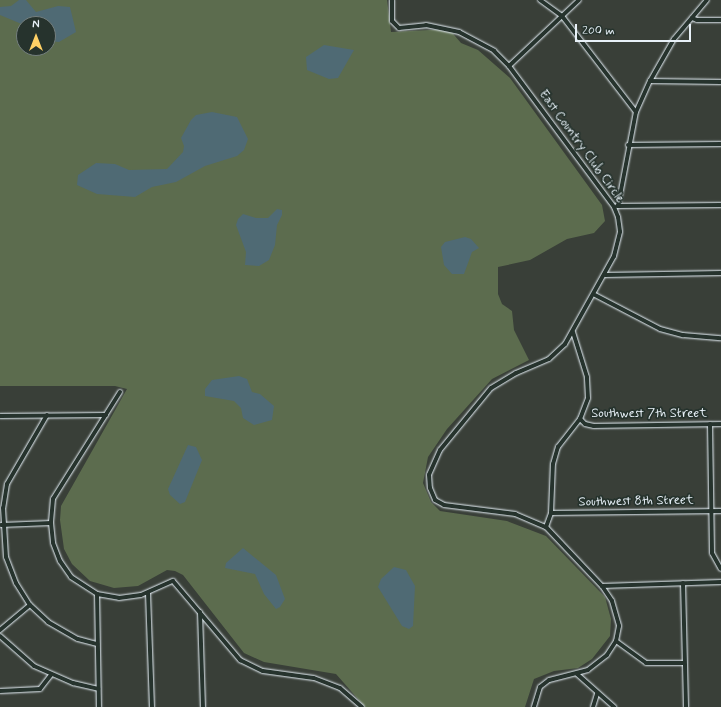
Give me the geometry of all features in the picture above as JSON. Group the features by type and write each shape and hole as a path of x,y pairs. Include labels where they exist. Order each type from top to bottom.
{"street":[{"name":"East Country Club Circle","path":"392,0 392,22 395,26 399,28 426,25 459,32 494,51 509,66 616,206 619,239 605,275 595,295 562,348 549,359 516,373 491,388 440,450 429,475 430,488 435,500 444,505 514,514 546,527 602,586 618,614 616,642"},
{"path":"540,0 562,16 636,112"},
{"path":"509,66 578,0"},
{"path":"707,0 674,39 650,81 636,112 616,206 721,205"},
{"path":"692,18 697,20 721,20"},
{"path":"650,81 721,82"},
{"path":"628,145 721,144"},
{"path":"605,275 721,274"},
{"path":"595,295 660,329 683,335 721,338"},
{"path":"546,527 551,513 553,464 558,448 580,419 589,390 573,332"},
{"path":"120,392 57,491 51,508 53,543 60,561 71,577 97,594 119,598 148,593 173,581 233,653 252,668 262,672 314,678 340,688 362,707"},
{"path":"47,415 7,484 1,525 9,567 30,605 48,622 78,639 97,644"},
{"path":"0,416 106,415"},
{"name":"Southwest 7th Street","path":"580,419 585,424 594,426 721,424"},
{"path":"710,424 712,553 721,569"},
{"name":"Southwest 8th Street","path":"551,513 721,511"},
{"path":"1,525 51,523"},
{"path":"602,586 721,582"},
{"path":"683,583 686,707"},
{"path":"148,593 152,707"},
{"path":"97,594 99,707"},
{"path":"0,630 30,605"},
{"path":"200,612 203,707"},
{"path":"0,636 17,653 51,675 98,689"},
{"path":"534,707 540,687 549,680 577,674 597,665 616,642 646,663 684,663"},
{"path":"577,674 597,694 614,707"},
{"path":"0,691 40,689 51,675"},
{"path":"593,707 597,694"}],"green space":[{"path":"0,0 387,0 391,32 449,29 461,43 478,50 510,78 602,205 605,221 594,233 567,239 530,260 498,267 498,294 502,304 512,311 514,330 529,360 492,379 447,429 428,457 423,483 431,502 440,511 507,521 546,536 605,597 611,619 610,636 592,659 578,668 554,671 534,679 525,707 365,707 336,674 264,662 244,653 183,575 175,571 167,570 138,586 114,588 90,581 72,564 64,549 60,520 61,506 127,389 115,386 0,386"}],"water":[{"path":"19,0 26,0 36,12 58,6 70,7 76,32 59,42 56,42 56,16 16,16 16,22 0,15 0,7 11,6"},
{"path":"324,45 354,50 338,78 329,79 307,70 306,57"},
{"path":"212,112 237,117 248,139 244,150 237,156 205,166 176,182 152,187 135,197 97,194 77,185 78,175 96,163 115,164 129,170 167,169 183,152 184,146 181,138 191,120 196,115"},
{"path":"277,209 282,210 282,215 277,225 275,245 269,260 259,266 245,265 246,252 236,225 238,219 243,214 256,218 268,218"},
{"path":"465,237 471,239 479,248 472,252 464,274 452,274 444,265 441,247 445,242"},
{"path":"239,376 247,379 252,392 260,394 274,406 272,420 254,425 243,418 241,408 234,401 205,396 205,389 212,380"},
{"path":"188,445 196,447 202,460 185,502 180,504 170,495 168,489"},
{"path":"243,548 276,575 285,599 280,607 276,609 264,594 255,574 225,568 226,563"},
{"path":"394,567 406,570 415,586 413,626 409,629 402,626 378,587 381,579"}]}
